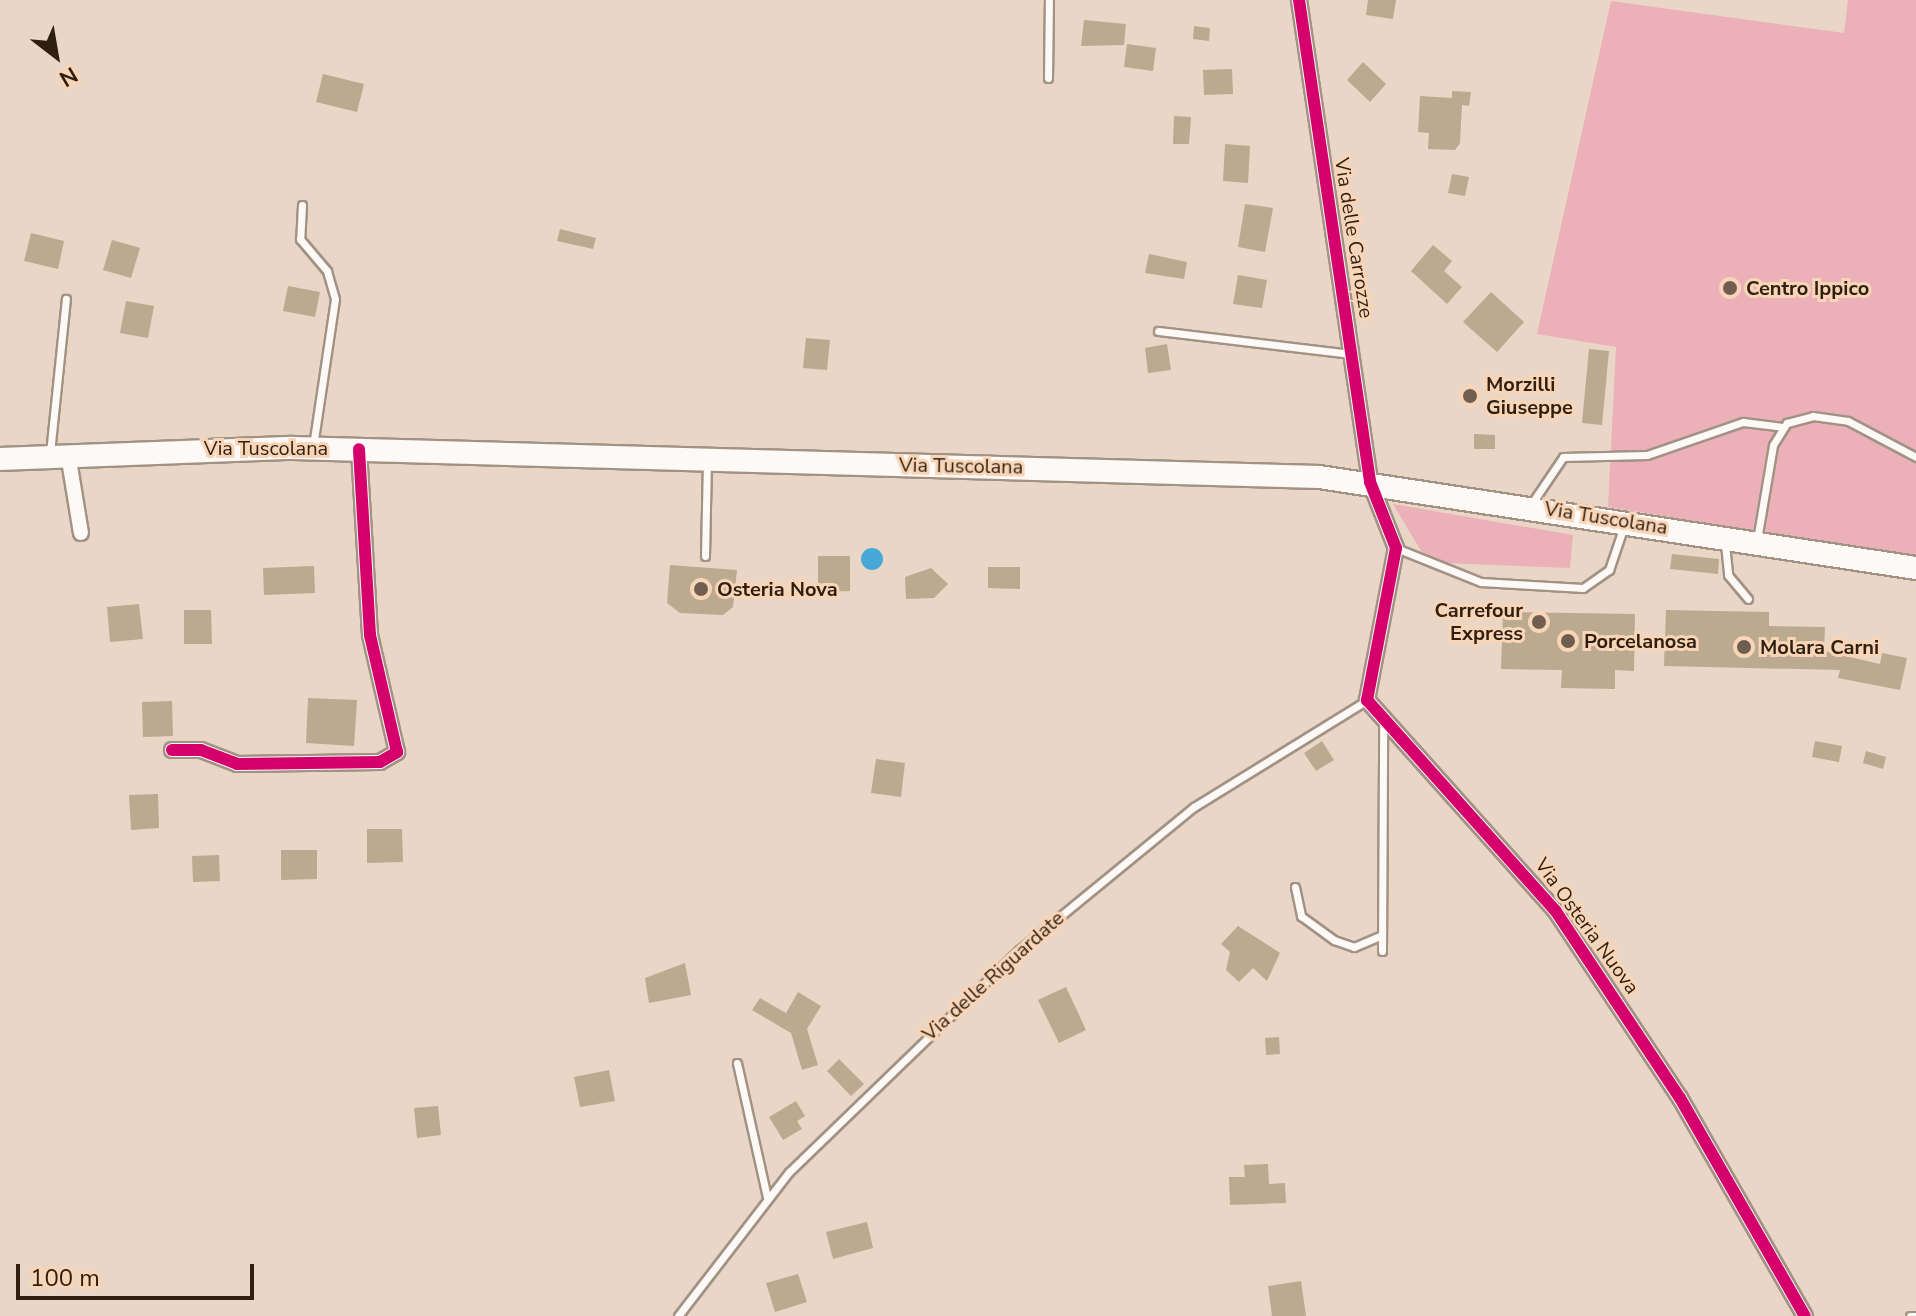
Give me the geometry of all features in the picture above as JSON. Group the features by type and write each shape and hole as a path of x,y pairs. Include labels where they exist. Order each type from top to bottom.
{"main road":[{"name":"Via Tuscolana","path":"0,459 59,454 313,448 1370,482 1916,568"}],"street":[{"name":"Via delle Carrozze","path":"1299,0 1370,482"},
{"path":"172,750 201,750 237,764 380,762 397,752 370,635 359,449"},
{"path":"59,454 81,533"},
{"path":"1367,700 1396,548 1370,482"},
{"name":"Via Osteria Nuova","path":"1367,700 1383,724 1555,910 1680,1098 1805,1316"}],"lane":[{"path":"1048,78 1049,0"},
{"path":"302,205 300,239 327,271 335,299 313,448"},
{"path":"59,454 66,299"},
{"path":"1158,331 1351,354"},
{"path":"1530,506 1563,457 1658,453 1743,422 1781,427 1802,417 1836,418 1916,457"},
{"path":"1757,542 1781,427"},
{"path":"705,556 707,459"},
{"path":"1396,548 1481,582 1583,588 1609,570 1625,521"},
{"path":"1725,537 1728,575 1748,599"},
{"name":"Via delle Riguardate","path":"678,1316 767,1197 958,1006 1111,871 1233,781 1367,700"},
{"path":"1382,951 1383,724"},
{"path":"1295,887 1301,916 1334,940 1354,947 1382,935"},
{"path":"737,1063 767,1197"}],"shaded area":[{"name":"Centro Ippico","path":"1848,0 1916,0 1916,557 1608,507 1616,347 1537,334 1611,1 1844,33"},
{"path":"1393,504 1573,535 1570,568 1443,563 1421,551"}],"water":[{"path":"872,548 883,559 872,570 861,559"}],"building":[{"path":"1368,0 1396,0 1393,19 1366,15"},
{"path":"1084,20 1126,24 1124,45 1081,46"},
{"path":"1194,26 1210,28 1209,41 1193,39"},
{"path":"1127,44 1156,48 1153,71 1124,67"},
{"path":"1363,62 1386,84 1370,102 1347,80"},
{"path":"1232,69 1233,94 1204,95 1203,70"},
{"path":"323,74 364,84 357,112 316,102"},
{"path":"1452,91 1471,92 1469,106 1462,105 1460,143 1455,150 1428,149 1429,133 1418,132 1420,96 1452,98"},
{"path":"1174,116 1191,117 1189,144 1173,144"},
{"path":"1225,144 1250,146 1248,183 1223,181"},
{"path":"1452,174 1469,177 1465,196 1448,193"},
{"path":"1245,204 1273,208 1265,252 1238,247"},
{"path":"560,229 596,238 593,249 557,241"},
{"path":"31,233 64,241 58,269 24,261"},
{"path":"112,240 140,248 131,278 103,270"},
{"path":"1433,245 1452,261 1444,271 1462,287 1447,304 1411,271"},
{"path":"1149,254 1187,262 1184,279 1145,273"},
{"path":"1238,275 1267,280 1262,308 1233,304"},
{"path":"288,286 320,292 315,317 283,311"},
{"path":"1491,292 1524,322 1497,352 1463,322"},
{"path":"126,301 154,306 148,338 120,333"},
{"path":"806,338 830,340 827,370 803,368"},
{"path":"1167,344 1171,370 1148,373 1145,348"},
{"path":"1589,349 1609,351 1602,425 1582,423"},
{"path":"1474,434 1495,435 1495,449 1474,449"},
{"path":"1672,554 1719,559 1718,574 1670,569"},
{"path":"818,556 850,556 850,591 818,592"},
{"path":"670,565 737,570 733,607 723,615 680,613 667,603"},
{"path":"314,566 315,593 264,595 263,568"},
{"path":"988,567 1020,567 1020,589 988,588"},
{"path":"931,568 948,584 934,598 906,599 905,577"},
{"path":"139,604 143,639 110,642 107,607"},
{"path":"184,610 211,610 212,644 184,644"},
{"name":"Molara Carni","path":"1666,610 1769,612 1769,626 1825,627 1824,651 1880,664 1882,653 1907,658 1900,690 1838,678 1840,670 1664,666"},
{"name":"Porcelanosa","path":"1503,612 1635,614 1634,671 1615,670 1615,689 1561,688 1562,670 1501,669"},
{"path":"308,698 357,700 354,746 306,743"},
{"path":"172,701 173,736 143,737 142,702"},
{"path":"1322,741 1334,760 1316,771 1304,753"},
{"path":"1815,741 1842,746 1839,762 1812,757"},
{"path":"1866,751 1886,757 1883,769 1863,763"},
{"path":"876,759 905,763 901,797 871,793"},
{"path":"158,794 159,828 131,830 129,795"},
{"path":"367,829 402,829 403,862 367,863"},
{"path":"281,850 317,850 317,879 281,880"},
{"path":"219,855 220,881 193,882 192,856"},
{"path":"1238,926 1280,953 1267,981 1253,968 1239,982 1226,970 1230,952 1221,944"},
{"path":"685,963 691,995 649,1003 645,978"},
{"path":"1066,987 1086,1030 1059,1043 1038,1000"},
{"path":"798,992 821,1006 807,1029 818,1065 802,1070 791,1033 752,1010 760,998 786,1013"},
{"path":"1279,1037 1280,1054 1266,1055 1265,1038"},
{"path":"839,1059 864,1084 851,1096 827,1071"},
{"path":"609,1070 615,1101 580,1107 574,1077"},
{"path":"796,1101 805,1116 797,1121 802,1129 783,1140 769,1117"},
{"path":"438,1106 441,1135 417,1138 414,1108"},
{"path":"1268,1164 1269,1184 1285,1183 1286,1203 1230,1205 1229,1177 1245,1177 1244,1165"},
{"path":"867,1222 873,1248 833,1259 826,1232"},
{"path":"798,1274 807,1302 775,1312 766,1283"},
{"path":"1301,1281 1306,1316 1272,1316 1268,1286"}],"cycle path":[{"path":"1299,0 1370,482 1396,548 1367,700 1555,910 1680,1098 1805,1316"},
{"path":"172,750 201,750 237,764 380,762 397,752 370,635 359,449"}],"place":[{"name":"Centro Ippico","path":"1730,288"},
{"name":"Morzilli Giuseppe","path":"1470,396"},
{"name":"Osteria Nova","path":"701,589"},
{"name":"Carrefour Express","path":"1539,622"},
{"name":"Porcelanosa","path":"1568,641"},
{"name":"Molara Carni","path":"1744,647"}]}
